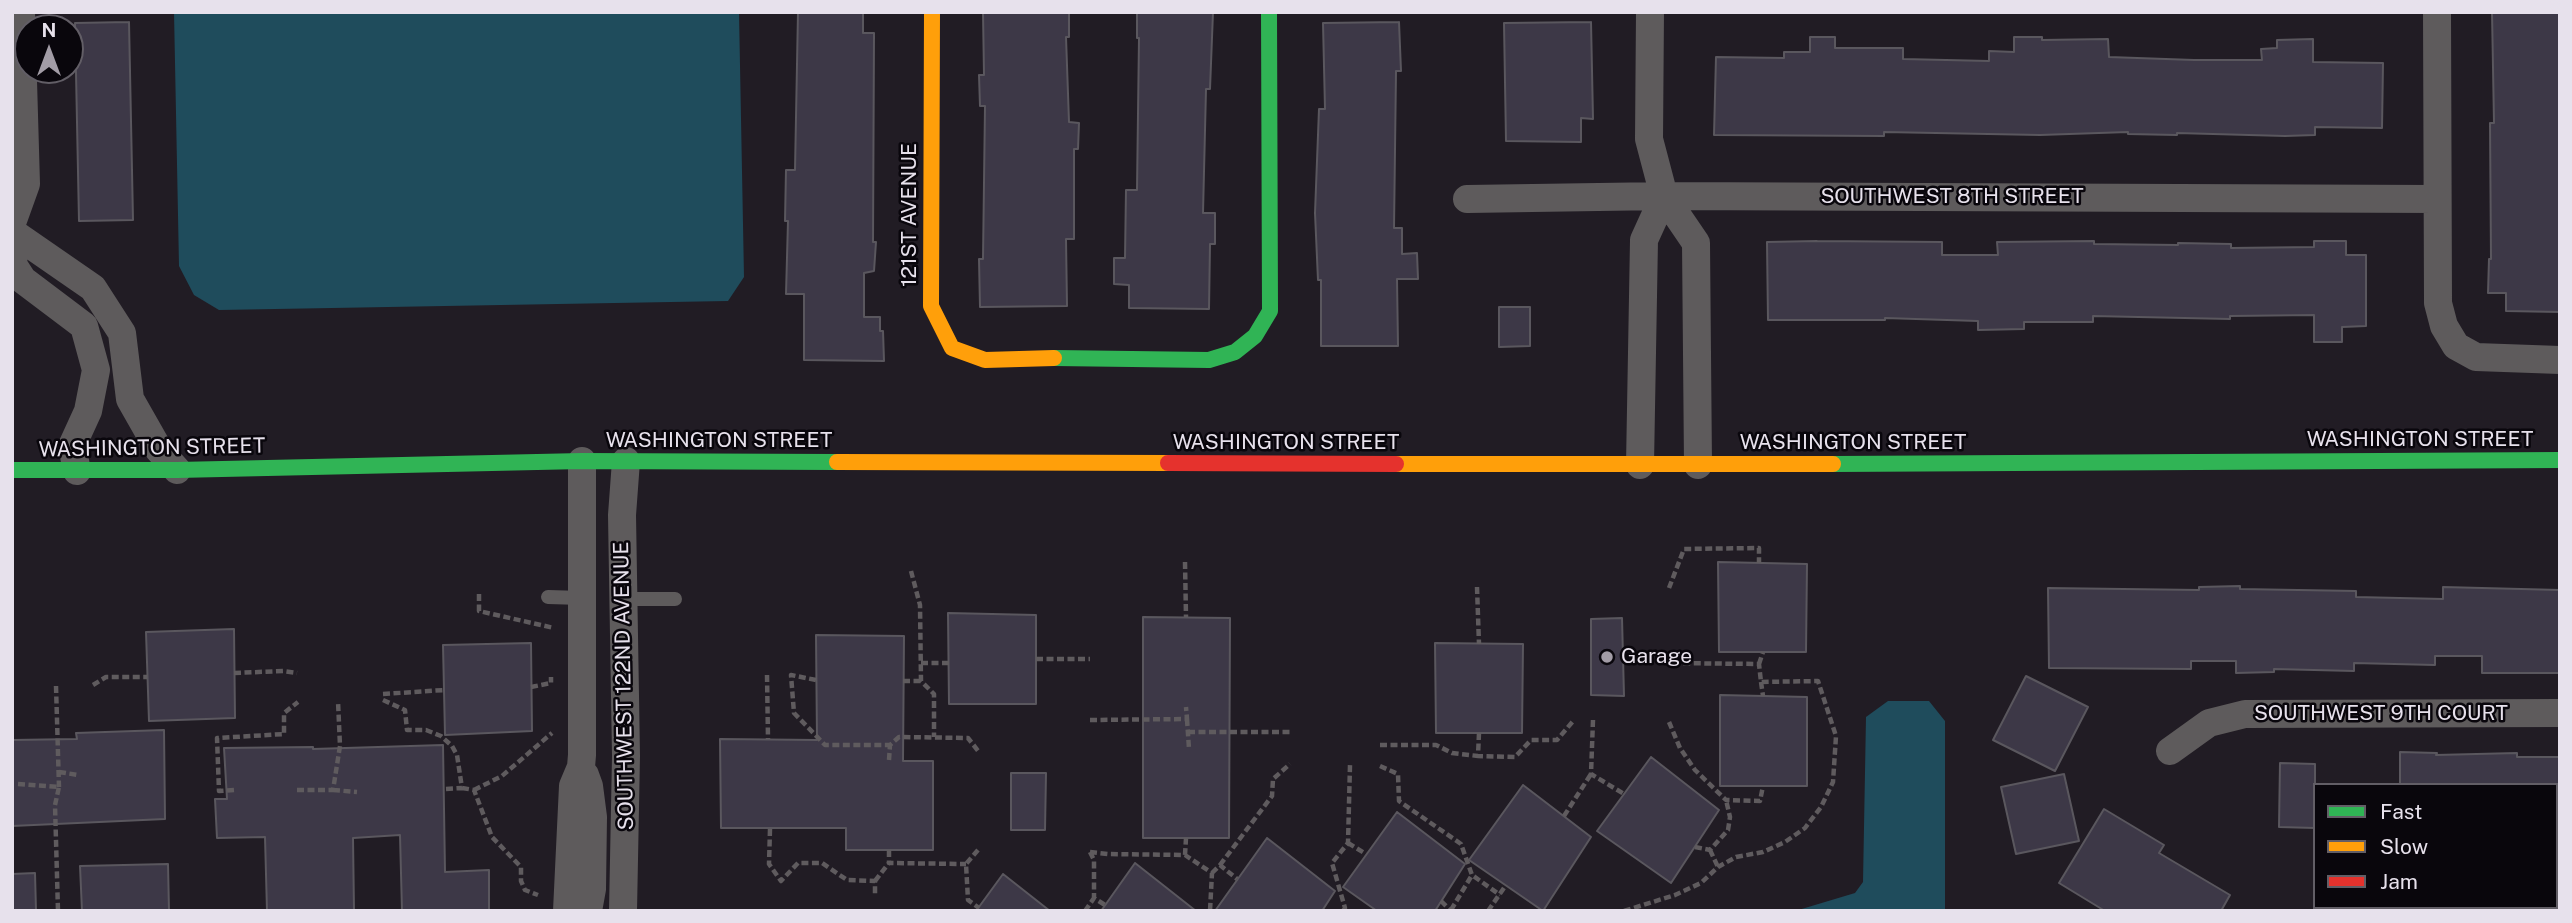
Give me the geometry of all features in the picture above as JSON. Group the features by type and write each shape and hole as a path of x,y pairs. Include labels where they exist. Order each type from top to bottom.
{"street":[{"path":"12,222 26,184 21,12"},
{"name":"121ST AVENUE","path":"932,12 931,306 952,348 985,360 1099,357 1209,360 1235,352 1255,336 1270,311 1269,12"},
{"path":"1650,12 1649,139 1664,196 1696,243 1698,466"},
{"path":"2437,12 2438,303 2444,326 2456,346 2476,357 2560,360"},
{"path":"1640,466 1644,240 1664,196"},
{"name":"SOUTHWEST 8TH STREET","path":"1467,199 1664,196 2437,199"},
{"path":"12,232 93,288 122,333 130,399 159,450 177,470"},
{"path":"12,252 14,266 23,280 84,326 96,370 88,411 72,446 77,471"},
{"name":"WASHINGTON STREET","path":"12,470 177,470 582,461 1698,466 2560,460"},
{"name":"SOUTHWEST 122ND AVENUE","path":"574,910 573,786 581,767 582,461"},
{"name":"SOUTHWEST 122ND AVENUE","path":"623,911 626,845 622,515 626,461"},
{"path":"582,598 624,599"},
{"name":"SOUTHWEST 9TH COURT","path":"2170,751 2209,723 2245,714 2560,713"}],"lane":[{"path":"548,597 582,598"},
{"path":"624,599 674,599"}],"path":[{"path":"1669,588 1684,549 1759,548 1759,563"},
{"path":"1185,562 1186,617"},
{"path":"911,571 920,605 920,681"},
{"path":"1477,587 1479,643"},
{"path":"479,594 479,611 555,629"},
{"path":"1763,652 1759,664 1763,696"},
{"path":"1036,659 1090,659"},
{"path":"920,663 949,663"},
{"path":"1669,663 1759,664"},
{"path":"552,669 552,693"},
{"path":"234,673 298,673"},
{"path":"767,675 768,739"},
{"path":"816,680 791,675 794,713 825,745 890,745 899,737 968,738 979,752"},
{"path":"93,685 106,677 147,677"},
{"path":"903,681 920,681 934,694 934,737"},
{"path":"1624,911 1675,895 1701,883 1718,867 1736,857 1763,852 1785,842 1805,828 1821,807 1833,782 1836,736 1818,681 1761,682"},
{"path":"531,687 551,683"},
{"path":"56,686 60,787 55,805 58,911"},
{"path":"444,690 383,697 405,710 407,730 426,730 441,736 452,746 457,755 462,788"},
{"path":"333,790 340,746 338,701"},
{"path":"234,790 219,792 217,738 284,734 284,713 298,702"},
{"path":"1186,707 1189,749"},
{"path":"1090,720 1187,719"},
{"path":"1380,745 1436,745 1452,753 1515,757 1531,740 1557,740 1574,720"},
{"path":"1564,816 1591,774 1593,720"},
{"path":"1669,722 1680,748 1695,770 1726,800 1730,817 1728,830 1710,850"},
{"path":"444,789 474,789 502,776 552,734 553,723"},
{"path":"1188,732 1290,732"},
{"path":"1478,756 1479,733"},
{"path":"889,760 890,745"},
{"path":"1210,911 1212,873 1272,796 1273,779 1290,764"},
{"path":"1343,911 1345,908 1332,863 1348,843 1350,765"},
{"path":"1380,766 1398,774 1399,801 1461,844 1472,875 1500,895"},
{"path":"59,772 78,775"},
{"path":"1591,774 1624,794"},
{"path":"18,784 60,787"},
{"path":"1726,800 1760,801 1763,786"},
{"path":"297,789 357,792"},
{"path":"474,789 492,837 521,867 521,881 525,890 574,910"},
{"path":"770,829 769,864 781,881 799,863 822,863 847,880 875,881"},
{"path":"1185,855 1186,838"},
{"path":"1348,843 1366,854"},
{"path":"1695,847 1710,850"},
{"path":"875,895 875,881 889,863 889,850"},
{"path":"978,850 967,864 968,901 979,908"},
{"path":"1710,850 1718,867"},
{"path":"1085,911 1094,898 1094,860 1090,852 1185,855 1212,873"},
{"path":"889,863 967,864"},
{"path":"1220,866 1237,879"},
{"path":"1441,901 1451,911 1472,875"},
{"path":"1488,911 1506,885"},
{"path":"1094,898 1105,905"}],"water":[{"path":"174,12 739,12 744,277 728,301 219,310 194,295 179,266"},
{"path":"1888,701 1929,701 1945,721 1945,911 1795,911 1855,893 1863,882 1866,717"}],"building":[{"path":"798,12 863,12 863,33 874,33 873,242 876,242 874,271 864,273 864,317 880,317 884,361 804,360 804,294 786,294 786,170 795,170"},
{"path":"983,12 1069,12 1069,37 1066,37 1069,122 1079,123 1078,149 1074,149 1074,239 1066,239 1067,306 980,307 979,259 983,259 985,106 980,106 979,75 984,75"},
{"path":"1137,12 1213,12 1210,89 1206,89 1203,213 1215,213 1215,244 1210,244 1209,309 1129,308 1129,285 1114,284 1114,258 1125,258 1126,190 1137,190"},
{"path":"2492,12 2560,12 2560,312 2506,311 2506,293 2488,293 2491,259 2490,123 2494,123"},
{"path":"129,22 133,220 79,221 76,84 84,84 84,23"},
{"path":"1399,22 1401,71 1396,71 1394,228 1402,228 1402,254 1417,253 1418,279 1397,279 1398,346 1321,346 1321,280 1318,280 1315,213 1319,109 1325,109 1323,23"},
{"path":"1591,22 1593,119 1581,118 1581,142 1506,141 1504,23"},
{"path":"1810,37 1835,37 1835,48 1903,48 1903,59 1989,61 1989,51 2014,52 2014,37 2042,37 2042,40 2108,39 2109,57 2194,60 2262,60 2261,49 2277,48 2277,40 2313,39 2313,62 2383,63 2382,128 2315,127 2315,135 2285,136 2128,132 2040,135 1884,132 1884,136 1714,135 1716,57 1784,58 1784,52 1810,52"},
{"path":"2314,241 2346,241 2346,255 2366,255 2366,326 2342,327 2342,342 2314,342 2314,315 2230,316 2230,319 2093,316 2093,322 2024,322 2024,329 1978,330 1978,321 1885,318 1768,320 1767,242 1942,242 1942,255 1998,255 1997,242 2231,244 2231,248 2314,247"},
{"path":"1499,307 1530,307 1530,346 1499,347"},
{"path":"1718,562 1807,564 1806,652 1719,652"},
{"path":"2240,586 2240,589 2356,591 2356,597 2443,599 2443,587 2560,590 2560,673 2482,673 2482,656 2435,656 2435,665 2354,663 2354,671 2274,669 2274,672 2236,673 2236,661 2191,661 2191,669 2049,668 2048,588 2199,590 2199,587"},
{"path":"948,613 1036,615 1036,704 949,704"},
{"path":"1143,617 1230,618 1229,838 1143,838"},
{"name":"Garage","path":"1622,618 1624,696 1591,695 1591,619"},
{"path":"234,629 235,718 149,721 146,632"},
{"path":"816,635 904,636 903,761 933,761 933,850 846,850 846,828 721,828 720,739 817,740"},
{"path":"531,643 532,731 445,735 443,645"},
{"path":"1435,643 1523,644 1522,733 1436,733"},
{"path":"2026,676 2088,707 2055,771 1993,740"},
{"path":"1720,695 1807,697 1807,786 1720,786"},
{"path":"164,730 165,819 12,826 12,740 77,739 76,733"},
{"path":"443,745 445,872 489,870 489,911 402,911 400,835 353,838 354,911 267,911 265,837 217,838 215,799 227,799 224,748 313,749"},
{"path":"2400,752 2437,753 2436,755 2517,753 2517,757 2560,757 2560,785 2400,783"},
{"path":"1651,757 1719,810 1671,883 1597,831"},
{"path":"2280,763 2315,764 2313,828 2279,827"},
{"path":"1011,773 1046,773 1045,830 1011,830"},
{"path":"2064,774 2079,841 2016,854 2001,787"},
{"path":"1523,785 1591,837 1543,911 1469,860"},
{"path":"2104,809 2164,845 2159,853 2230,895 2221,911 2105,911 2059,883"},
{"path":"1397,812 1465,864 1435,911 1377,911 1343,887"},
{"path":"1267,838 1335,891 1322,911 1215,911"},
{"path":"1135,863 1196,911 1101,911"},
{"path":"168,864 169,911 82,911 80,866"},
{"path":"35,873 36,911 12,911 12,874"},
{"path":"1003,874 1050,911 976,911"}],"traffic: fast":[{"path":"1054,358 1209,360 1235,352 1255,336 1270,311 1269,12"},
{"path":"1833,464 2560,460"},
{"path":"12,470 177,470 582,461 837,462"}],"traffic: slow":[{"path":"932,12 931,306 952,348 985,360 1054,358"},
{"path":"837,462 1168,463"},
{"path":"1396,464 1833,464"}],"traffic: jam":[{"path":"1168,463 1396,464"}],"place":[{"name":"Garage","path":"1607,657"}]}
